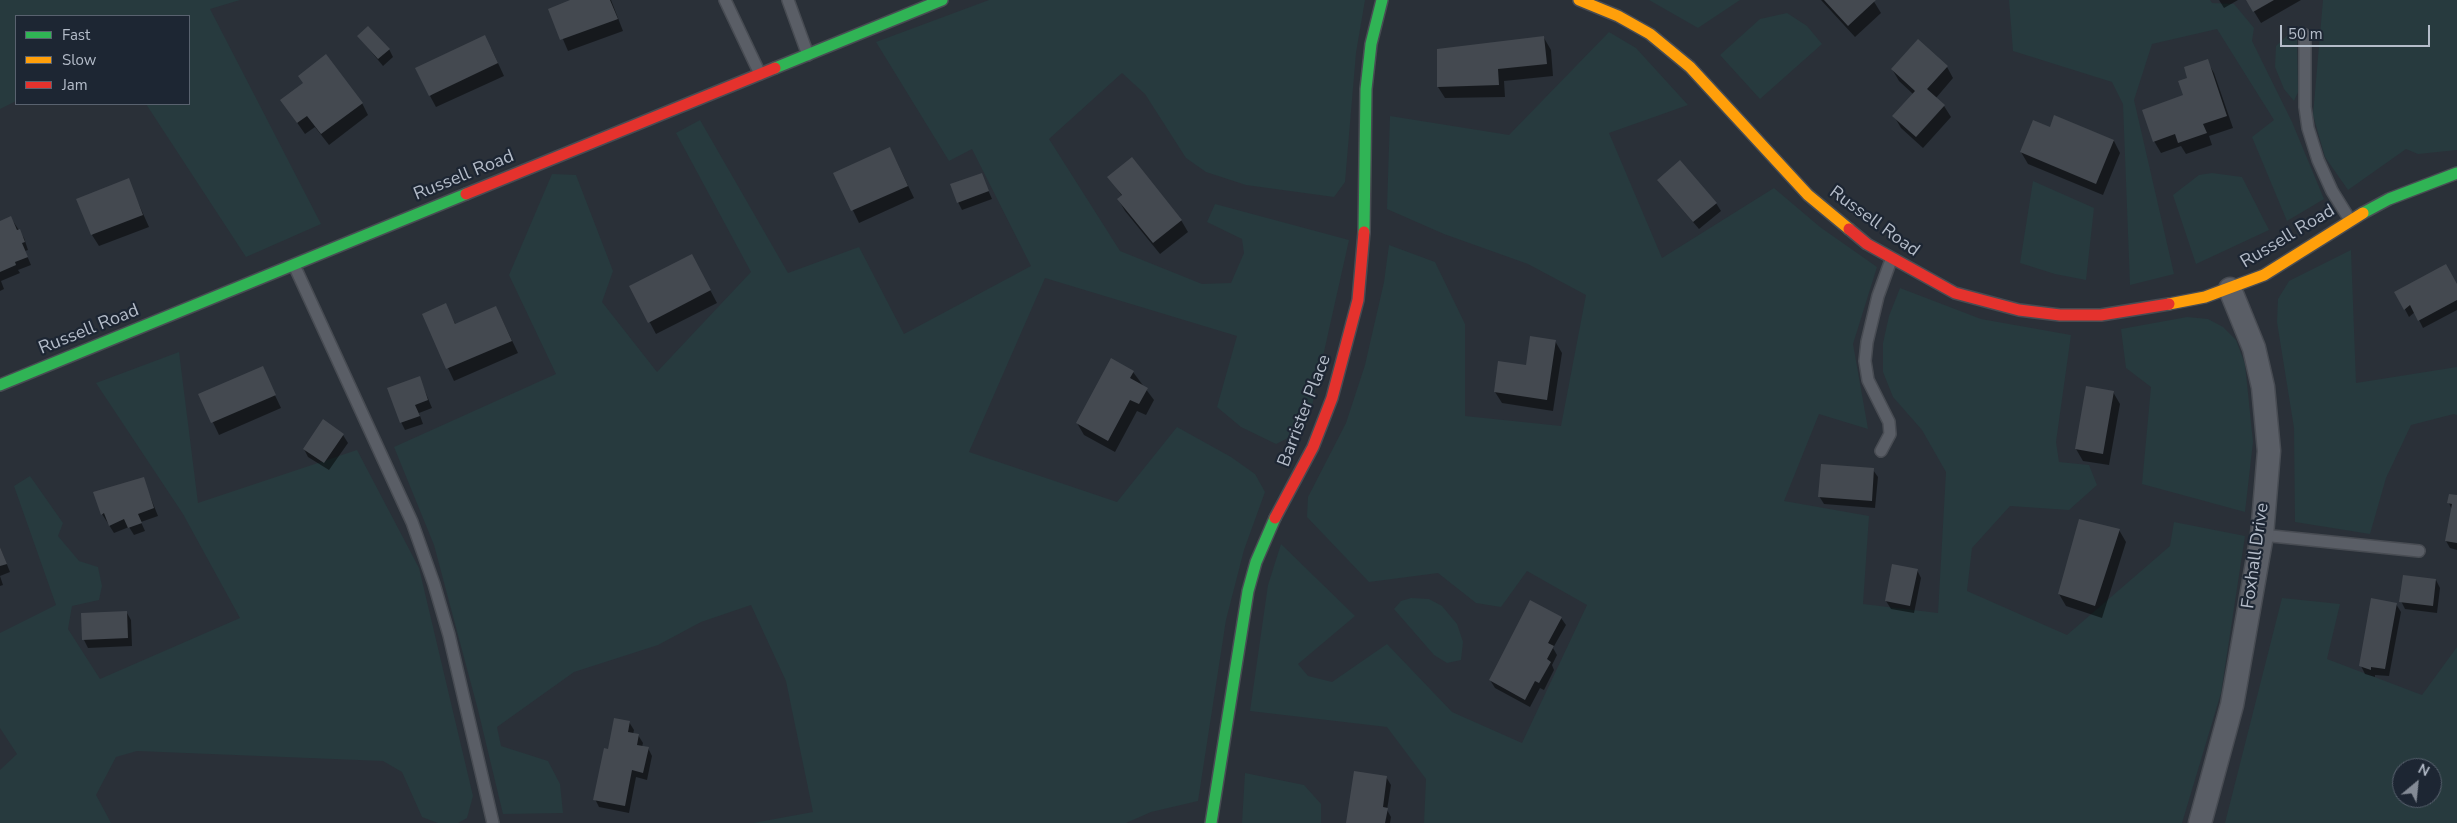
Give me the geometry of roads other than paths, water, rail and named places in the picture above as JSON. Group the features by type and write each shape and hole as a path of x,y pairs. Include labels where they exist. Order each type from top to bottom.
{"street":[{"name":"Russell Road","path":"0,386 942,0"},
{"name":"Barrister Place","path":"1210,823 1248,591 1256,562 1270,527 1306,462 1329,406 1347,348 1358,300 1364,250 1366,89 1371,44 1382,0"},
{"name":"Russell Road","path":"1579,0 1618,16 1650,34 1690,67 1808,195 1846,228 1891,260 1963,295 2019,310 2060,315 2101,315 2142,310 2205,297 2230,289 2264,274 2298,255 2350,220 2389,199 2457,173"},
{"name":"Foxhall Drive","path":"2200,823 2232,705 2262,535 2269,451 2268,419 2254,348 2230,289"}],"lane":[{"path":"725,0 760,74"},
{"path":"788,0 808,54"},
{"path":"2305,35 2305,107 2308,128 2332,191 2350,220"},
{"path":"1881,451 1890,434 1889,422 1868,380 1865,361 1867,342 1878,296 1891,260"},
{"path":"294,265 412,522 434,584 493,823"},
{"path":"2262,535 2419,551"}]}
